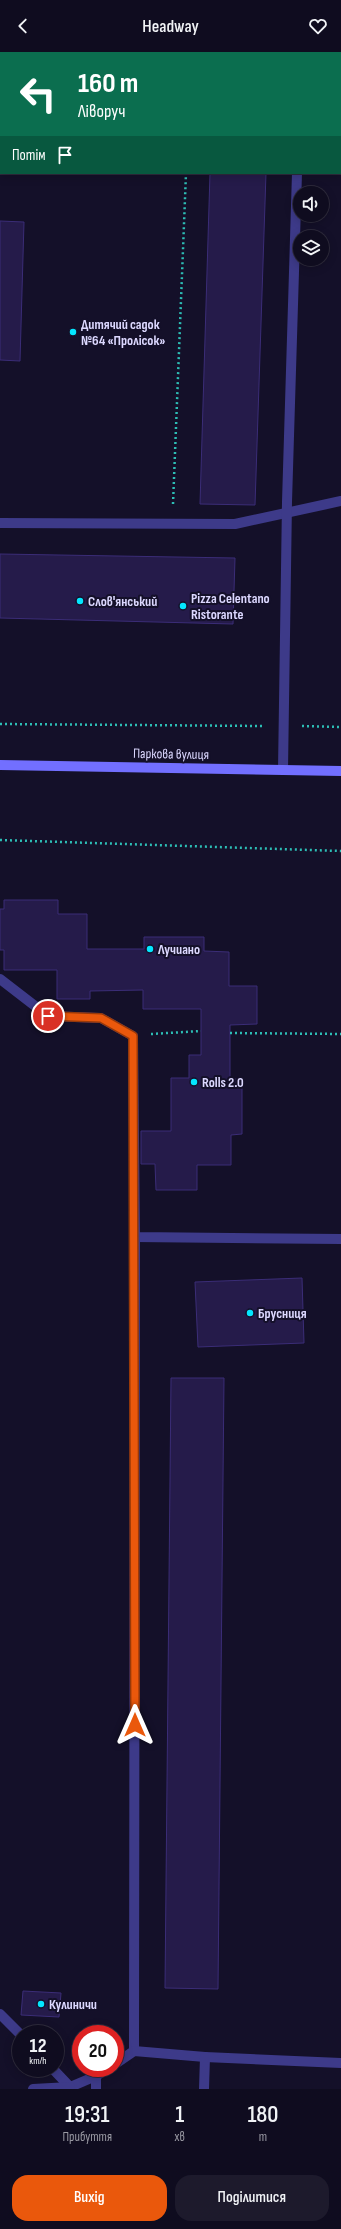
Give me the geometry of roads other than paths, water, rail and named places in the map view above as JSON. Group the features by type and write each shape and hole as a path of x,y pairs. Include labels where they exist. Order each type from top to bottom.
{"street":[{"name":"Паркова вулиця","path":"0,765 341,771"}],"lane":[{"path":"138,52 151,52"},
{"path":"283,770 287,512 297,174"},
{"path":"0,523 235,524 339,499"},
{"path":"0,979 48,1016 101,1018 133,1036 135,1237 134,2051"},
{"path":"135,1237 341,1239"},
{"path":"0,2014 12,2027"},
{"path":"124,2058 134,2051 205,2057 341,2063"},
{"path":"204,2089 205,2057"},
{"path":"61,2077 70,2087"},
{"path":"34,2089 70,2087 94,2077"},
{"path":"96,2077 96,2089"}],"place":[{"name":"Дитячий садок №64 «Пролісок»","path":"73,332"},
{"name":"Слов'янський","path":"80,601"},
{"name":"Pizza Celentano Ristorante","path":"183,606"},
{"name":"Лучиано","path":"150,949"},
{"name":"Rolls 2.0","path":"194,1082"},
{"name":"Брусниця","path":"250,1313"},
{"name":"Кулиничи","path":"41,2004"}]}
